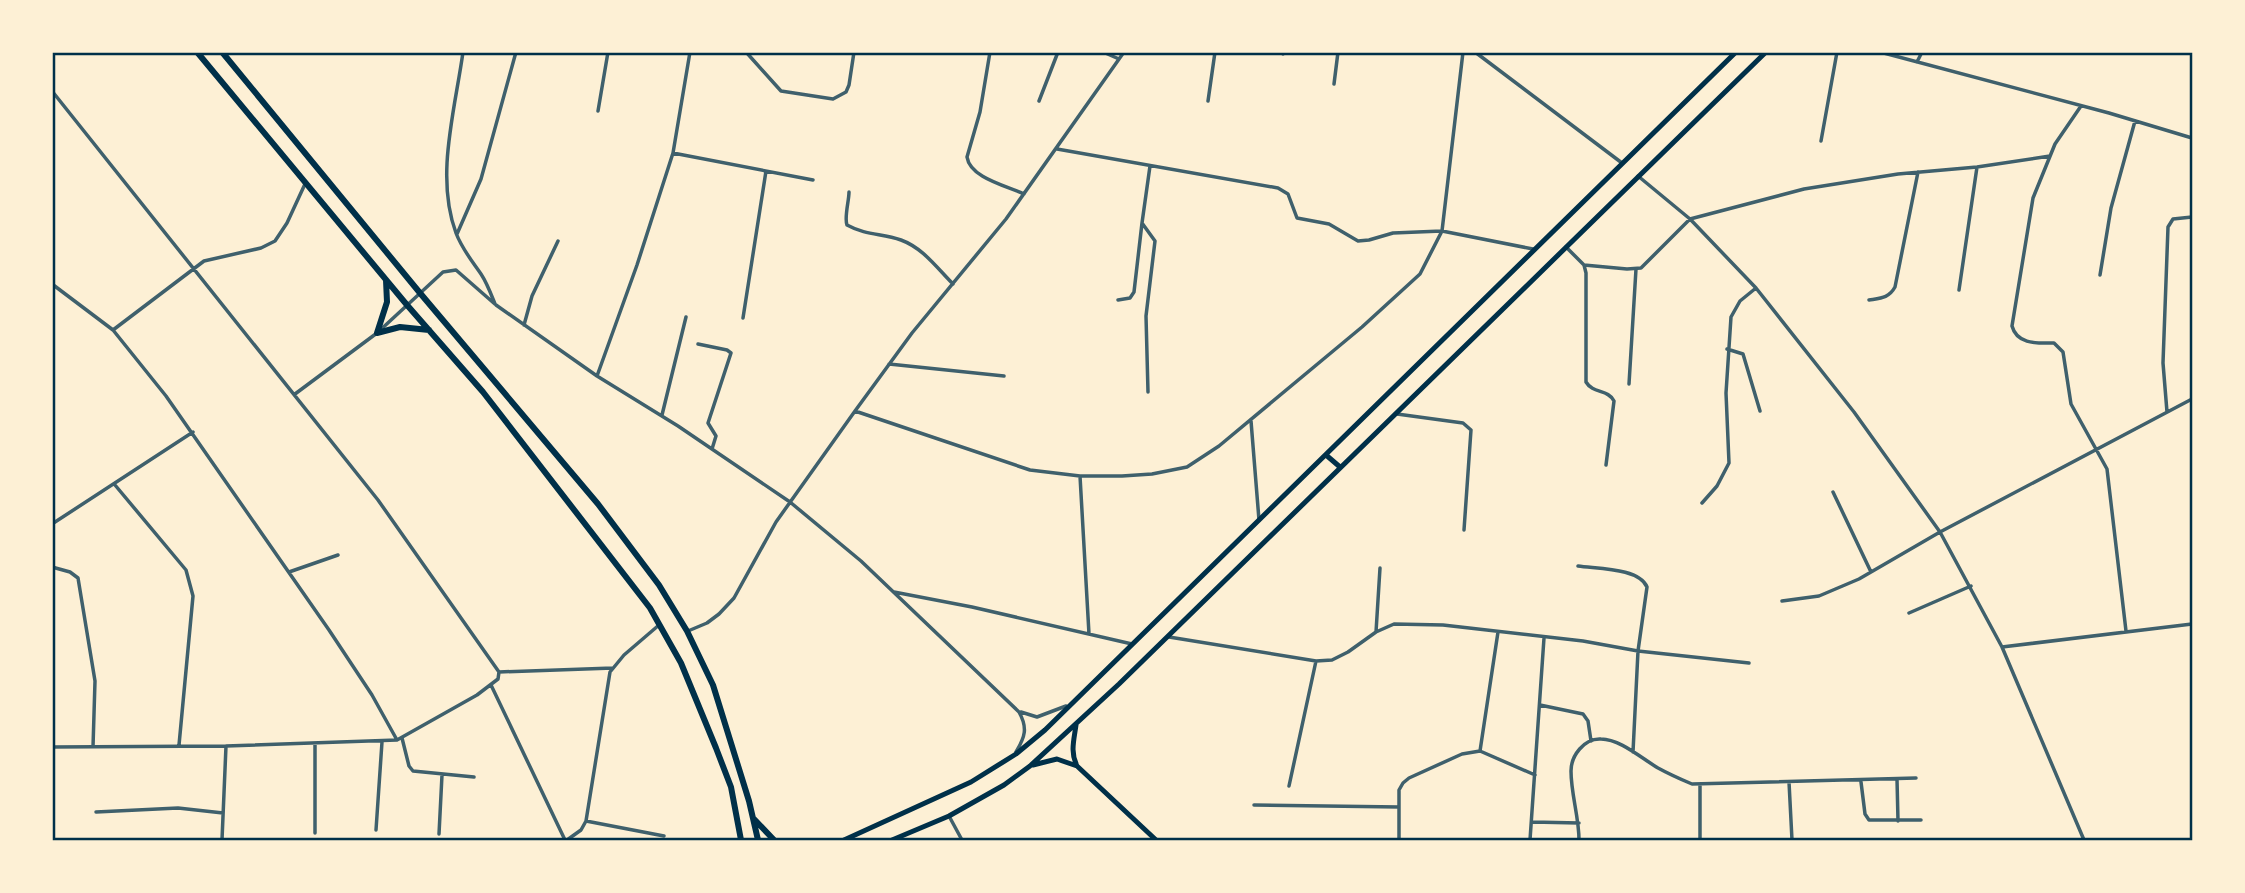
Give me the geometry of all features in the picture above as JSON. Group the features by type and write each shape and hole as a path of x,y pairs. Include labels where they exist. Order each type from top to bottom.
{"main road":[{"path":"197,52 500,414 628,577 660,624 681,663 731,786 741,841"},
{"path":"222,52 420,293 598,503 659,585 687,631 713,685 758,841"},
{"path":"844,841 942,798 971,782 1016,754 1075,702 1736,52"},
{"path":"892,841 949,816 1004,785 1030,766 1766,52"},
{"path":"377,333 387,302 386,280"},
{"path":"377,333 400,327 429,330"},
{"path":"1326,455 1340,467"},
{"path":"1077,723 1072,746 1077,766 1156,841"},
{"path":"1030,766 1057,759 1077,766"},
{"path":"753,818 774,841"}],"street":[{"path":"464,52 447,168 449,210 457,235 496,305"},
{"path":"457,235 481,178 516,52"},
{"path":"598,111 608,52"},
{"path":"597,376 673,153 690,52"},
{"path":"746,52 781,91 833,99 846,92 854,52"},
{"path":"990,52 980,112 967,157 968,164 978,173 1024,194"},
{"path":"1039,101 1058,52"},
{"path":"1103,52 1119,59"},
{"path":"687,631 707,623 734,598 776,522 855,411 1024,194 1124,52"},
{"path":"1208,101 1215,52"},
{"path":"1334,84 1338,52"},
{"path":"855,411 1030,470 1080,477 1152,474 1187,467 1220,446 1362,327 1420,274 1442,231 1463,52"},
{"path":"1475,52 1622,164"},
{"path":"1821,141 1837,52"},
{"path":"1880,52 2193,138"},
{"path":"1917,62 1922,52"},
{"path":"52,91 387,511 499,672 498,678 491,685 451,711 399,739 315,744 52,747"},
{"path":"2081,106 2050,156 2033,198 2012,326 2014,332 2024,341 2054,343 2062,348 2071,404 2107,469 2126,631"},
{"path":"2100,275 2111,208 2135,121"},
{"path":"1057,149 1283,190 1291,198 1297,218 1329,224 1358,241 1393,233 1442,231 1535,250"},
{"path":"673,153 813,180"},
{"path":"1584,265 1636,269 1647,263 1690,219 1804,189 2050,156"},
{"path":"1118,300 1130,298 1134,292 1150,166"},
{"path":"1959,290 1977,167"},
{"path":"743,318 766,171"},
{"path":"1869,300 1884,298 1895,287 1918,172"},
{"path":"1638,176 1690,219 1756,288 1854,412 1940,532 1972,586 2002,647 2084,841"},
{"path":"113,330 204,261 261,248 275,242 292,214 305,183"},
{"path":"849,192 845,221 847,225 873,236 903,241 920,251 953,284"},
{"path":"2167,412 2163,363 2168,227 2173,219 2193,217"},
{"path":"1142,223 1154,241 1146,316 1148,392"},
{"path":"524,325 533,296 558,241"},
{"path":"1566,247 1584,265 1587,281 1586,382 1590,388 1609,394 1614,401 1606,465"},
{"path":"1629,384 1636,269"},
{"path":"295,394 377,333 443,271 456,270 524,325 790,502 835,538 1019,712 1025,734 1016,754"},
{"path":"52,284 113,330 193,432 372,695 399,739 411,769 474,777"},
{"path":"1702,503 1717,486 1729,463 1727,348 1734,309 1756,288"},
{"path":"662,415 686,317"},
{"path":"698,344 727,349 731,353 708,423 716,436 712,449"},
{"path":"1727,348 1743,354 1760,411"},
{"path":"889,364 1004,376"},
{"path":"1782,601 1819,596 1871,572 1940,532 2193,399"},
{"path":"1395,414 1463,423 1471,430 1464,530"},
{"path":"1251,420 1259,520"},
{"path":"52,523 115,485 193,432"},
{"path":"1080,477 1089,634"},
{"path":"115,485 190,577 193,596 179,745"},
{"path":"1833,492 1871,572"},
{"path":"289,572 338,555"},
{"path":"52,566 78,578 95,681 93,747"},
{"path":"1578,566 1635,574 1644,580 1647,587 1638,651 1633,752"},
{"path":"1376,632 1380,568"},
{"path":"1909,612 1972,586"},
{"path":"892,591 1134,644"},
{"path":"491,685 564,840 581,830 586,821 609,676 624,655 660,624"},
{"path":"1167,636 1316,661 1332,660 1376,632 1394,624 1443,625 1749,663"},
{"path":"2002,647 2193,624"},
{"path":"1480,751 1498,631"},
{"path":"1530,841 1544,638"},
{"path":"1289,786 1316,661"},
{"path":"499,672 613,668"},
{"path":"1019,712 1041,716 1075,702"},
{"path":"1540,705 1583,714 1588,721 1591,741"},
{"path":"1579,841 1571,772 1573,759 1580,748 1601,738 1616,743 1679,778 1700,785 1916,778"},
{"path":"376,830 382,741"},
{"path":"314,833 315,744"},
{"path":"222,841 226,746"},
{"path":"1399,841 1399,790 1409,778 1462,754 1480,751 1535,775"},
{"path":"439,834 442,775"},
{"path":"1897,779 1898,821"},
{"path":"1861,781 1866,818 1873,822 1921,820"},
{"path":"1789,782 1792,841"},
{"path":"1700,785 1700,841"},
{"path":"1254,805 1399,807"},
{"path":"96,812 177,808 223,813"},
{"path":"949,816 962,841"},
{"path":"586,821 664,836"},
{"path":"1532,822 1579,823"}]}
